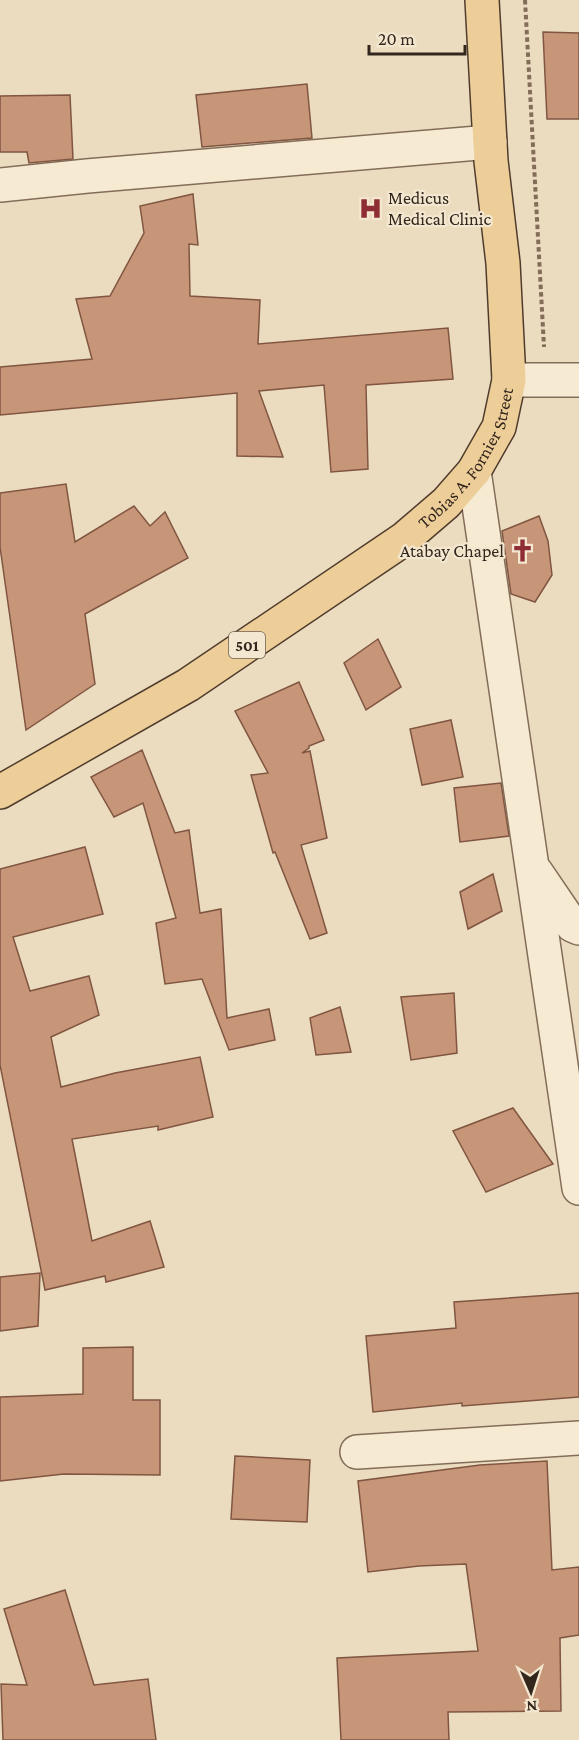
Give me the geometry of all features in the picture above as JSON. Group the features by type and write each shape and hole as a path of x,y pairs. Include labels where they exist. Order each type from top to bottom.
{"main road":[{"name":"Tobias A. Fornier Street","path":"0,792 188,685 404,539 446,503 474,471 499,427 509,380 503,263 491,161 482,0"}],"street":[{"path":"0,185 490,142"},
{"path":"509,380 579,380"},
{"path":"474,471 579,1188"},
{"path":"531,866 572,925 579,928"},
{"path":"357,1452 579,1438"}],"path":[{"path":"525,0 546,380"}],"building":[{"path":"543,32 579,33 579,119 547,119"},
{"path":"307,84 312,138 202,147 196,95"},
{"path":"70,95 73,159 29,163 27,152 0,152 0,96"},
{"path":"193,194 198,245 189,244 190,296 260,300 258,344 448,328 453,379 366,385 368,469 331,472 324,385 259,391 283,457 237,456 237,393 0,415 0,367 92,359 76,299 110,296 144,233 140,206"},
{"path":"66,484 75,542 134,506 150,526 165,512 188,558 85,614 95,684 26,730 0,547 0,493"},
{"name":"Atabay Chapel","path":"539,516 548,541 552,575 535,602 511,594 502,531"},
{"path":"378,639 401,687 366,710 344,663"},
{"path":"299,682 324,740 309,746 302,753 310,751 327,838 301,845 327,933 310,939 275,852 273,853 251,775 268,773 235,711"},
{"path":"451,720 463,777 422,785 410,729"},
{"path":"142,750 175,833 189,830 200,913 221,909 227,1018 269,1009 275,1040 229,1050 202,979 165,984 156,923 176,918 143,803 114,817 91,777"},
{"path":"501,783 509,836 460,842 454,788"},
{"path":"85,847 103,914 13,937 30,991 89,976 99,1015 51,1037 61,1087 115,1073 200,1057 213,1117 158,1130 158,1126 72,1139 92,1241 150,1221 164,1267 106,1282 105,1276 45,1290 0,1065 0,869"},
{"path":"493,874 502,911 468,929 460,892"},
{"path":"454,993 457,1053 411,1060 401,997"},
{"path":"340,1007 351,1052 316,1055 310,1018"},
{"path":"513,1108 553,1164 486,1192 453,1131"},
{"path":"40,1273 38,1326 0,1331 0,1277"},
{"path":"579,1293 579,1397 462,1406 462,1403 373,1412 366,1336 456,1328 454,1302"},
{"path":"133,1347 133,1400 160,1400 160,1475 64,1474 0,1481 0,1397 83,1394 83,1348"},
{"path":"235,1456 310,1460 307,1522 231,1519"},
{"path":"547,1461 552,1570 579,1567 579,1635 560,1638 561,1711 448,1712 449,1740 341,1740 337,1658 478,1651 466,1564 419,1566 368,1572 358,1481 480,1465"},
{"path":"65,1590 94,1685 148,1679 156,1740 3,1740 1,1684 27,1685 4,1609"}],"place":[{"name":"Medicus Medical Clinic","path":"370,208"},
{"name":"Atabay Chapel","path":"522,551"}]}
